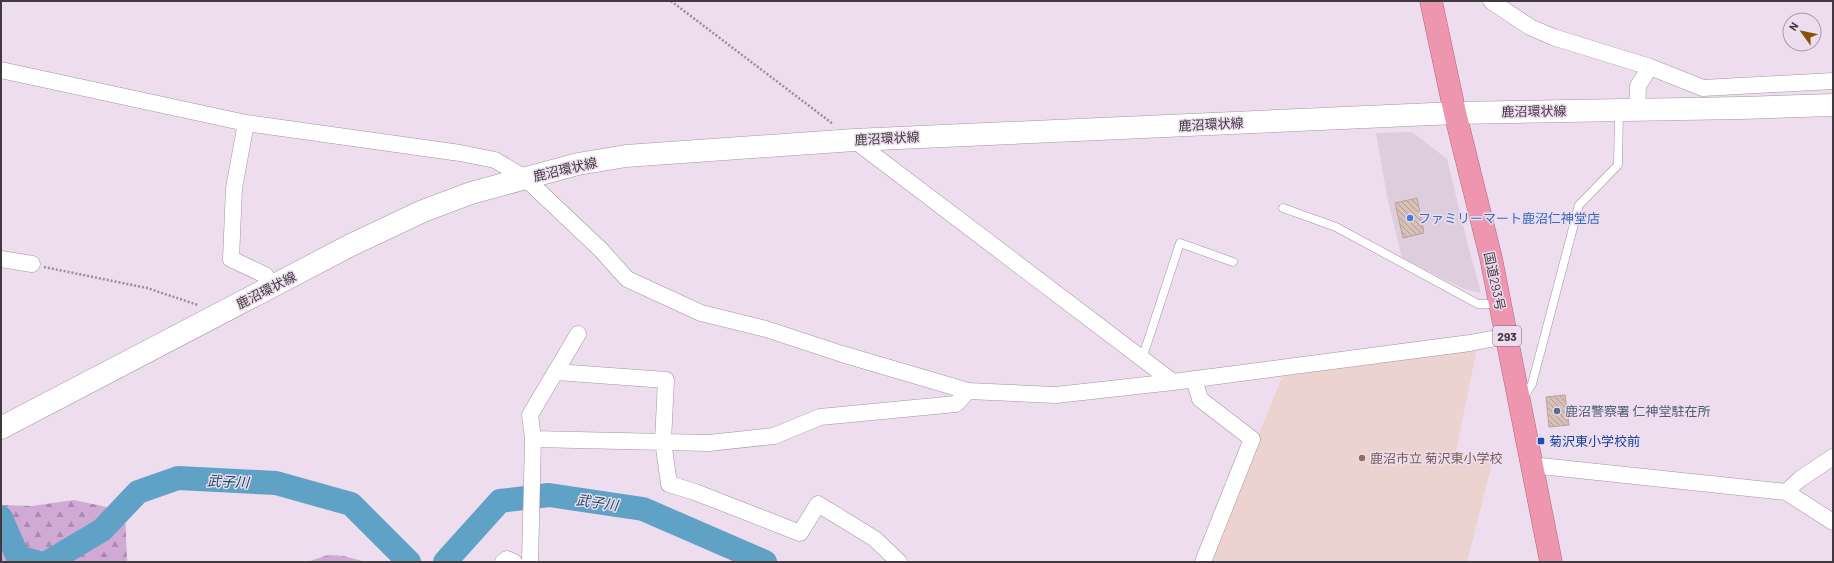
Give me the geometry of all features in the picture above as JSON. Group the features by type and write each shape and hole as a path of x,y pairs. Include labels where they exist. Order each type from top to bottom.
{"highway":[{"name":"国道293号","path":"1431,1 1455,113 1480,212 1507,336 1551,562"}],"main road":[{"name":"鹿沼環状線","path":"1,428 351,245 423,211 472,193 578,164 626,156 854,140 1455,113 1833,105"}],"street":[{"path":"1491,1 1530,27 1553,37 1650,67 1703,88 1833,81"},
{"path":"1628,110 1638,86 1650,67"},
{"path":"1,70 246,123 460,153 495,160 524,178 601,250 627,279 701,313 766,329 842,354 968,391 1056,395 1173,382 1470,343 1507,336"},
{"path":"246,123 234,188 231,259 265,275 273,286"},
{"path":"854,140 1173,382"},
{"path":"1,259 32,264"},
{"path":"530,562 533,439 530,415 578,334"},
{"path":"556,372 666,380 663,441 669,484 695,492 800,533 818,504 875,540 899,562"},
{"path":"1194,379 1200,399 1252,439 1203,562"},
{"path":"533,439 709,443 774,436 820,417 956,404 968,391"},
{"path":"1786,492 1800,479 1833,458"},
{"path":"1531,465 1786,492 1833,522"},
{"path":"503,562 507,559 514,562"}],"lane":[{"path":"1520,402 1532,384 1579,205 1618,165 1628,110"},
{"path":"1283,208 1336,227 1478,304 1500,304"},
{"path":"1142,359 1180,243 1233,262"}],"path":[{"path":"671,1 854,140"},
{"path":"32,264 146,288 200,305"}],"shaded area":[{"path":"1412,132 1447,159 1481,293 1464,289 1402,258 1387,196 1376,133"},
{"name":"鹿沼市立 菊沢東小学校","path":"1477,348 1456,452 1492,464 1467,562 1208,562 1284,372"}],"green space":[{"path":"74,500 125,511 127,562 1,562 1,505 32,506"},
{"path":"328,555 344,556 366,562 307,562"}],"building":[{"name":"ファミリーマート鹿沼仁神堂店","path":"1417,198 1424,233 1403,238 1395,203"},
{"name":"鹿沼警察署 仁神堂駐在所","path":"1565,395 1569,425 1549,427 1546,397"}],"waterway":[{"name":"武子川","path":"48,562 102,530 138,492 178,478 276,483 351,504 409,562"},
{"name":"武子川","path":"445,562 500,501 549,495 643,509 765,562"},
{"name":"武子川","path":"1,518 18,557 36,562"}],"place":[{"name":"ファミリーマート鹿沼仁神堂店","path":"1410,218"},
{"name":"鹿沼警察署 仁神堂駐在所","path":"1557,411"},
{"name":"菊沢東小学校前","path":"1541,441"},
{"name":"鹿沼市立 菊沢東小学校","path":"1362,458"}]}
